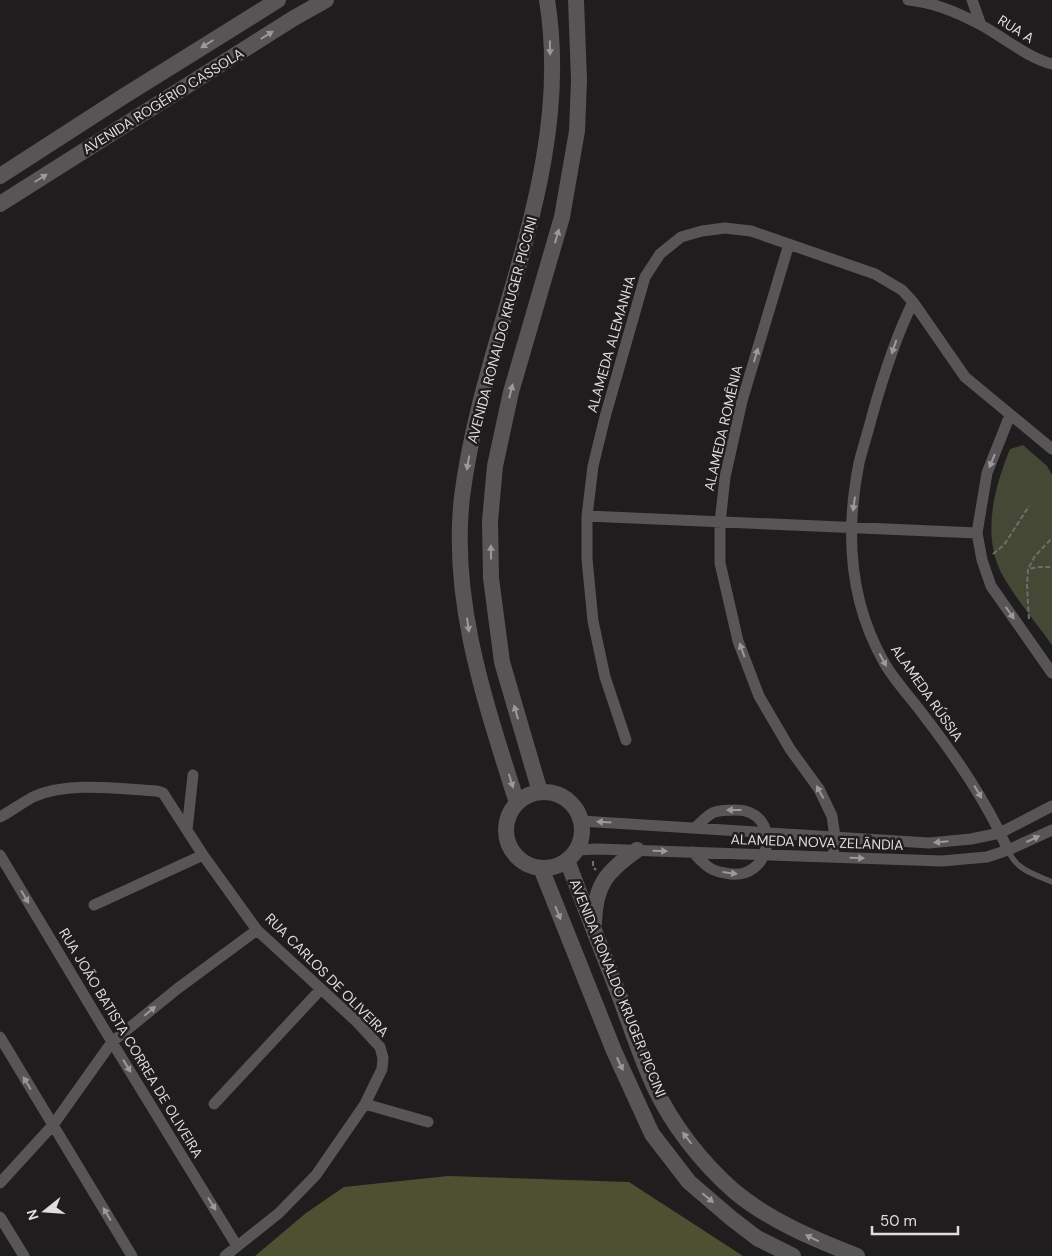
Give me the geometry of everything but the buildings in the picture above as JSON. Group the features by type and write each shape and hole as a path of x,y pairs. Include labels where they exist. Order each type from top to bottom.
{"main road":[{"name":"AVENIDA ROGÉRIO CASSOLA","path":"0,176 278,0"},
{"name":"AVENIDA ROGÉRIO CASSOLA","path":"0,204 286,23 326,0"},
{"name":"AVENIDA RONALDO KRUGER PICCINI","path":"517,803 479,683 468,632 460,568 462,507 476,416 538,189 549,130 551,84 550,21 547,0"},
{"name":"AVENIDA RONALDO KRUGER PICCINI","path":"540,792 502,662 491,578 490,521 496,466 511,392 562,217 577,131 579,80 576,0"},
{"path":"541,868 529,865 518,858 511,849 506,837 506,825 510,813 517,803 528,796 540,792 557,795 572,805 580,821 582,831 580,841 571,855"},
{"path":"594,930 599,888 605,878 623,860 637,850"},
{"name":"AVENIDA RONALDO KRUGER PICCINI","path":"793,1256 758,1238 689,1182 652,1134 614,1051 541,868 550,868 571,855 594,930 654,1087 678,1127 710,1167 735,1191 758,1209 803,1233 857,1256"}],"street":[{"name":"RUA A","path":"908,0 919,1 948,10 981,25 1038,60 1052,64"},
{"path":"972,0 981,25"},
{"name":"ALAMEDA ALEMANHA","path":"626,740 605,677 593,621 587,559 587,516 593,466 645,277 660,254 681,237 702,231 726,228 751,231 875,274 902,290 913,302 965,377 1052,449"},
{"name":"ALAMEDA ROMÊNIA","path":"789,244 742,401 725,477 720,523 720,564 738,641 758,696 790,749 819,789 832,816 835,837 833,857"},
{"name":"ALAMEDA RÚSSIA","path":"913,302 902,326 876,403 859,464 850,527 851,559 859,602 870,634 886,666 976,788 1008,850"},
{"path":"1010,415 987,473 977,532 983,563 991,586 1051,670"},
{"path":"587,516 720,523 977,532"},
{"path":"187,830 193,774"},
{"name":"RUA CARLOS DE OLIVEIRA","path":"0,817 34,797 60,790 83,787 157,790 163,793 203,855 257,930 357,1022 380,1047 383,1058 382,1068 365,1104 316,1175 279,1213 225,1256"},
{"name":"ALAMEDA NOVA ZELÃNDIA","path":"580,821 929,843 971,839 1000,832 1052,806"},
{"path":"693,852 707,866 732,875 744,874 756,868 766,855 767,833 764,824 756,814 743,810 718,810 709,814 696,827"},
{"name":"ALAMEDA NOVA ZELÃNDIA","path":"571,855 592,849 942,862 987,857 1008,850 1052,830"},
{"name":"RUA JOÃO BATISTA CORREA DE OLIVEIRA","path":"0,855 237,1246"},
{"path":"94,905 203,855"},
{"path":"0,1184 52,1125 112,1042 177,989 257,930"},
{"path":"214,1104 320,989"},
{"path":"0,1037 132,1256"},
{"path":"365,1104 428,1122"},
{"path":"0,1217 24,1256"}],"lane":[{"path":"1008,850 1017,866 1052,882"}],"path":[{"path":"983,563 1004,545 1029,506"},
{"path":"1030,622 1028,609 1028,569 1035,556 1052,538"},
{"path":"1028,569 1039,566 1052,567"},
{"path":"592,849 594,867 605,878"}],"green space":[{"path":"1023,445 1047,466 1052,475 1052,645 1020,603 1003,576 996,561 993,545 991,529 992,512 999,480 1010,449"},
{"path":"448,1176 629,1182 743,1256 255,1256 306,1213 344,1187"}]}
